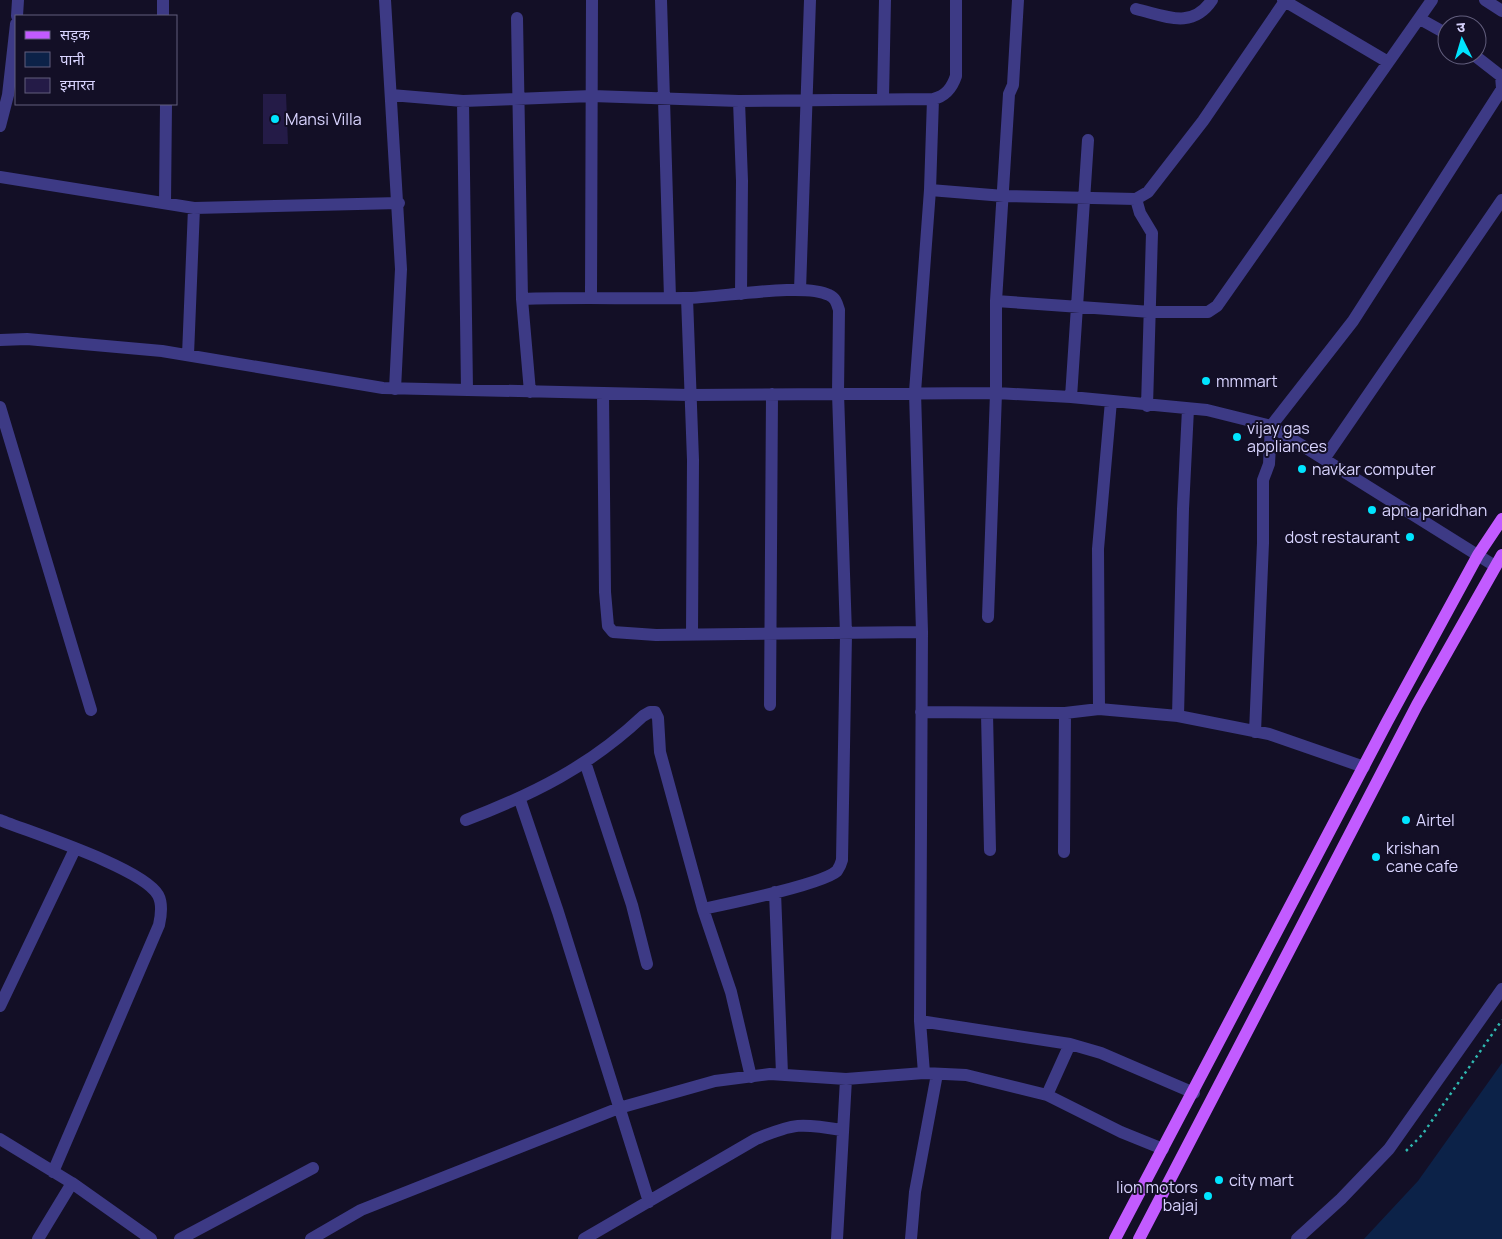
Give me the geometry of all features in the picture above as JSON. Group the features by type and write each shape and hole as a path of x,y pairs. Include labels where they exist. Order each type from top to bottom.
{"main road":[{"path":"1115,1239 1194,1093 1364,767 1478,555 1502,519"},
{"path":"1139,1239 1417,705 1499,561"}],"street":[{"path":"17,15 18,0"},
{"path":"162,0 163,15"},
{"path":"385,0 399,203 401,269 395,389"},
{"path":"591,297 592,0"},
{"path":"661,0 670,298"},
{"path":"800,290 806,158 805,101 810,0"},
{"path":"884,98 885,0"},
{"path":"391,96 463,101 592,96 739,101 884,98 933,99 946,93 952,86 956,76 956,0"},
{"path":"988,617 996,393 996,301 1009,94 1013,85 1018,0"},
{"path":"1136,9 1188,20 1204,12 1212,0"},
{"path":"996,301 1078,305 1151,312 1208,312 1217,306 1432,0"},
{"path":"1485,0 1502,11"},
{"path":"930,190 1004,196 1136,199 1148,192 1203,121 1284,1 1388,62"},
{"path":"517,18 522,299 530,392"},
{"path":"1420,19 1437,28"},
{"path":"0,126 8,95 15,33"},
{"path":"1255,732 1263,543 1263,480 1269,464 1270,426 1352,321 1502,88 1501,76 1487,65"},
{"path":"924,1073 920,1021 922,632 915,392 930,190 933,99"},
{"path":"463,101 467,390"},
{"path":"739,101 742,181 741,294"},
{"path":"165,203 166,105"},
{"path":"1071,397 1088,140"},
{"path":"0,177 194,208 399,203"},
{"path":"1136,199 1140,213 1152,233 1147,406"},
{"path":"1324,459 1502,200"},
{"path":"188,355 194,208"},
{"path":"522,299 591,297 687,298 800,290 828,294 835,299 839,310 838,393 846,634 842,860 838,870 830,876 775,892 703,909"},
{"path":"687,298 689,394 693,460 692,634"},
{"path":"0,340 27,339 188,355 395,389 689,394 996,393 1071,397 1147,406 1207,410 1270,426 1478,555 1499,561"},
{"path":"603,393 605,592 608,626 612,632 625,634 770,635 922,632"},
{"path":"770,705 772,394"},
{"path":"1099,709 1098,549 1111,401"},
{"path":"0,407 91,710"},
{"path":"1178,716 1183,509 1188,409"},
{"path":"921,712 987,714 1065,713 1099,709 1178,716 1269,734 1364,767"},
{"path":"466,820 520,800 585,762 642,716 655,712 658,718 660,752 703,909 731,992 751,1077"},
{"path":"1064,852 1065,713"},
{"path":"987,714 990,850"},
{"path":"585,762 632,906 647,964"},
{"path":"520,800 558,912 649,1202"},
{"path":"0,820 120,867 157,893 161,914 159,925 52,1172"},
{"path":"0,1006 75,849"},
{"path":"775,892 782,1074"},
{"path":"1297,1239 1341,1199 1389,1150 1502,989"},
{"path":"920,1021 1070,1044 1101,1053 1194,1093"},
{"path":"1047,1095 1070,1044"},
{"path":"311,1239 361,1210 619,1108 706,1083 751,1077 782,1074 846,1079 924,1073 966,1075 1047,1095 1121,1132 1163,1149"},
{"path":"911,1239 914,1192 937,1074"},
{"path":"837,1239 846,1079"},
{"path":"584,1239 756,1139 787,1126 809,1124 842,1130"},
{"path":"0,1139 72,1183 151,1239"},
{"path":"180,1239 313,1168"},
{"path":"38,1239 72,1183"}],"water":[{"path":"1502,1063 1502,1239 1364,1239 1418,1181"}],"building":[{"name":"Mansi Villa","path":"263,94 286,94 288,144 263,144"}],"place":[{"name":"Mansi Villa","path":"275,119"},
{"name":"mmmart","path":"1206,381"},
{"name":"vijay gas appliances","path":"1237,437"},
{"name":"navkar computer","path":"1302,469"},
{"name":"apna paridhan","path":"1372,510"},
{"name":"dost restaurant","path":"1410,537"},
{"name":"Airtel","path":"1406,820"},
{"name":"krishan cane cafe","path":"1376,857"},
{"name":"city mart","path":"1219,1180"},
{"name":"lion motors bajaj","path":"1208,1196"}]}
